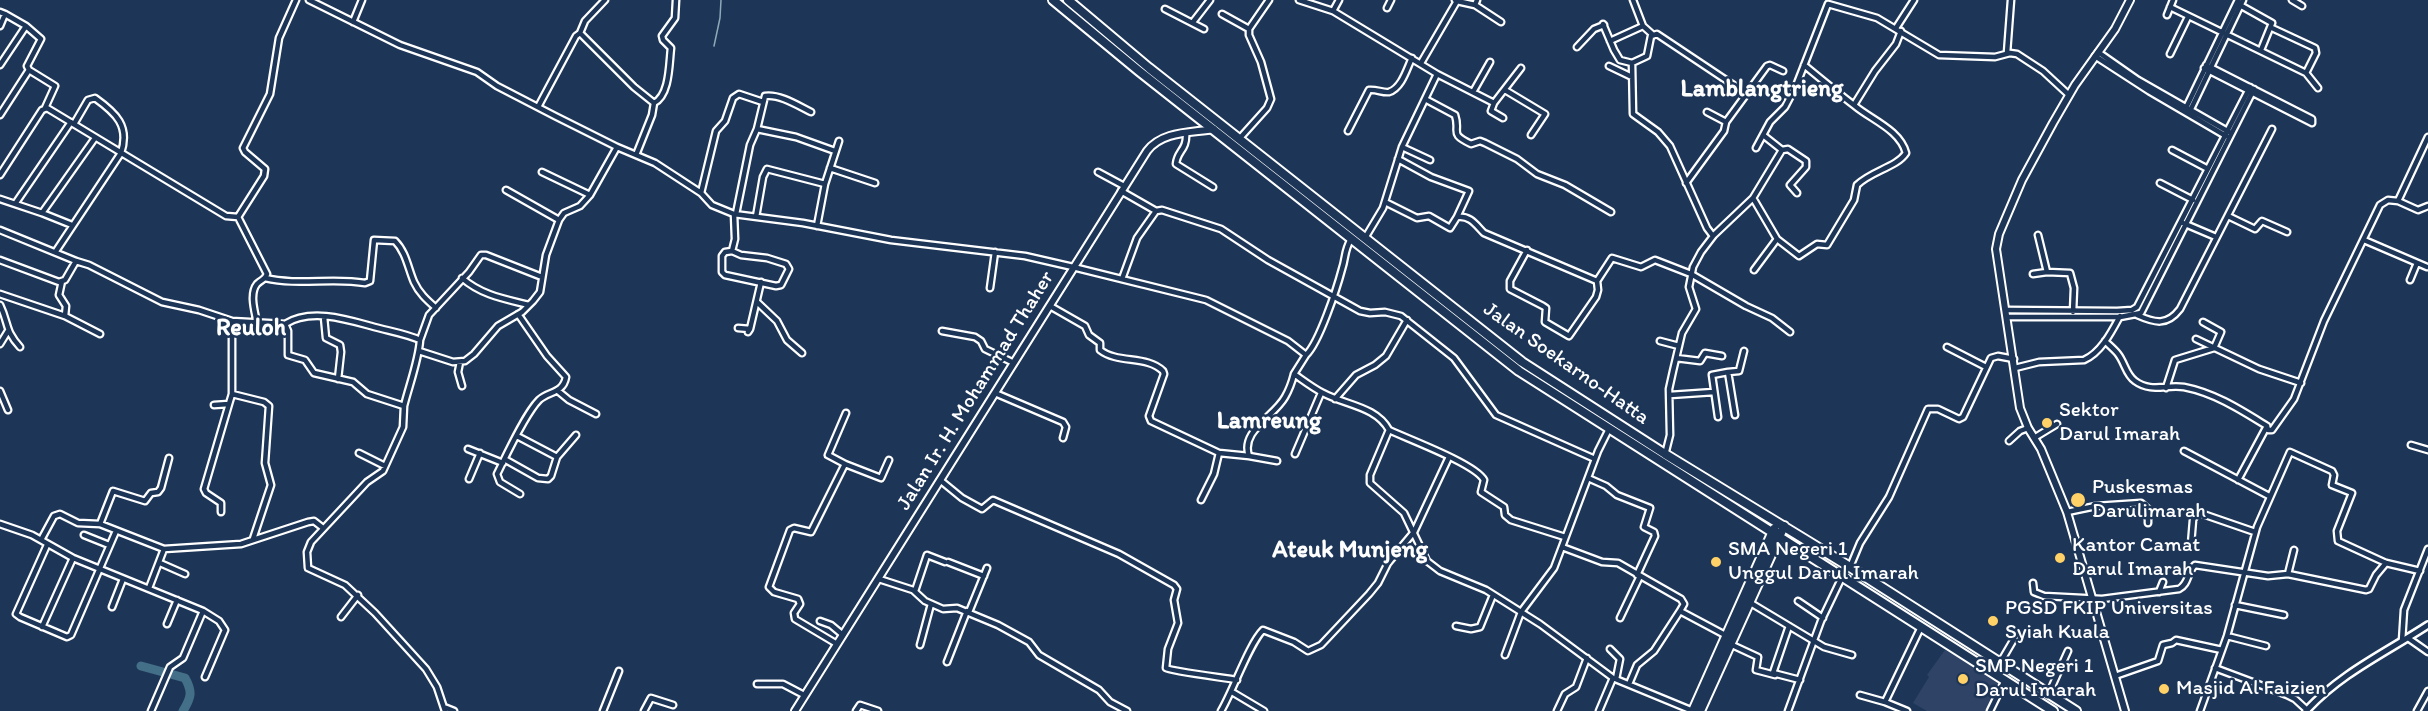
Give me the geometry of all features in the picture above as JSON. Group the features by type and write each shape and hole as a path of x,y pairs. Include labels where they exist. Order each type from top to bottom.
{"highway":[{"name":"Jalan Soekarno-Hatta","path":"1053,0 1139,72 1519,371 1661,463 1843,575 2053,711"},
{"name":"Jalan Soekarno-Hatta","path":"1068,0 1149,68 1522,362 2076,711"},
{"path":"1700,711 1727,636 1781,524"},
{"path":"1693,711 1730,644 1776,534"}],"main road":[{"path":"2125,711 2090,599 2067,512 2041,449 2028,428 2020,408 1996,249 1999,234 2022,180 2069,95 2115,29 2130,0"},
{"name":"Jalan Ir. H. Mohammad Thaher","path":"795,711 1122,188 1151,146 1173,135 1227,128"}],"street":[{"path":"238,217 265,173 263,165 243,148 270,94 279,38 296,0"},
{"path":"309,0 400,45 477,72 497,86 617,147 656,162 701,193 712,205 735,214 891,240 995,252 1122,279 1206,300 1226,308 1288,341 1306,355"},
{"path":"353,22 362,0"},
{"path":"538,107 585,21 605,0"},
{"path":"636,155 652,116 654,103 660,98 668,76 671,48 662,36 675,18 676,0"},
{"path":"1193,21 1210,0"},
{"path":"1257,0 1264,5"},
{"path":"1240,138 1267,108 1271,99 1262,62 1249,35 1249,29 1269,0"},
{"path":"1299,0 1333,11 1437,74 1494,103"},
{"path":"1333,11 1339,0"},
{"path":"1387,8 1391,0"},
{"path":"1421,63 1456,0 1476,3 1501,22"},
{"path":"1633,0 1643,26 1652,34 1657,34 1747,94"},
{"path":"1854,105 1875,71 1894,47 1899,30 1914,0"},
{"path":"2007,53 2011,0"},
{"path":"2167,15 2174,0"},
{"path":"2292,0 2302,6"},
{"path":"1756,148 1770,122 1785,106 1797,86 1828,2 1876,18 1932,51 1947,57 1973,55 1995,57 2007,53 2023,57 2043,71 2069,95"},
{"path":"2187,111 2240,2 2272,23 2272,28 2261,50"},
{"path":"2170,7 2306,73 2318,88"},
{"path":"1165,9 1193,21 1204,29"},
{"path":"0,26 3,13 26,26 41,41 28,63 29,70 0,115"},
{"path":"1222,14 1249,29"},
{"path":"2170,54 2188,17"},
{"path":"1577,47 1594,29 1604,24 1620,60 1632,63 1647,56 1652,34"},
{"path":"0,65 26,26"},
{"path":"1610,41 1643,26"},
{"path":"2272,28 2315,48 2316,53 2306,73"},
{"path":"580,33 634,87 654,103"},
{"path":"2097,54 2150,89 2229,134"},
{"path":"1348,131 1369,90 1385,92 1393,90 1401,82 1412,58"},
{"path":"1473,92 1490,62"},
{"path":"1632,63 1633,114 1658,132 1667,142 1707,228 1713,236"},
{"path":"1686,183 1724,131 1726,122 1767,66 1770,65 1783,71"},
{"path":"1608,66 1620,74 1632,77"},
{"path":"1753,198 1777,239 1799,256 1818,244 1827,245 1854,200 1857,185 1872,173 1904,157 1906,150 1902,142 1887,128 1804,66"},
{"path":"2208,67 2312,123 2312,119 2251,90"},
{"path":"1503,118 1491,111 1494,103 1521,68"},
{"path":"0,175 45,108 55,86 29,70"},
{"path":"1365,238 1385,202 1402,147 1437,74"},
{"path":"1505,90 1545,114 1532,135"},
{"path":"2007,314 2122,311 2137,307 2251,90"},
{"path":"701,193 716,131 725,121 733,98 739,94 763,102"},
{"path":"732,251 735,239 735,214 750,144 757,129 766,95 811,112"},
{"path":"15,204 87,100 97,99 119,120 124,128 125,141 121,153 56,251"},
{"path":"1425,99 1455,115 1457,118 1455,132 1462,140 1471,144 1485,142 1517,159 1538,174 1565,185 1611,212"},
{"path":"45,108 226,216 238,217"},
{"path":"1707,112 1726,122"},
{"path":"757,129 806,140 835,151"},
{"path":"2007,314 2120,317 2138,315 2160,322 2175,315 2272,129"},
{"path":"1186,134 1186,144 1176,164 1213,187"},
{"path":"2138,315 2155,288 2193,200 2229,134"},
{"path":"1763,135 1782,150 1788,149 1795,153 1807,164 1790,185 1797,193"},
{"path":"2397,201 2428,137"},
{"path":"42,213 95,138"},
{"path":"817,226 825,184 839,141"},
{"path":"419,351 445,360 460,362 471,357 494,331 537,297 546,255 559,220 564,213 580,206 590,195 617,147"},
{"path":"1402,147 1430,160"},
{"path":"1661,463 1670,435 1670,395 1676,358 1682,333 1696,309 1689,291 1691,274 1701,252 1713,236 1753,198 1782,150"},
{"path":"2172,150 2208,169"},
{"path":"1385,202 1417,218 1429,216 1450,228 1469,191 1431,177 1398,159"},
{"path":"830,168 875,183"},
{"path":"756,217 767,169 825,184"},
{"path":"542,172 590,195"},
{"path":"1098,172 1156,210 1221,229 1268,260 1365,313 1385,312 1401,316 1454,358 1496,415 1594,459"},
{"path":"2160,183 2193,200"},
{"path":"506,190 559,220"},
{"path":"0,199 72,225"},
{"path":"2105,341 2119,354 2130,377 2136,383 2166,388 2184,387 2215,396 2267,426 2268,430 2272,430 2294,399 2324,321 2383,201 2397,201 2418,210 2428,206"},
{"path":"1122,279 1137,237 1156,210"},
{"path":"2228,216 2255,229 2262,221 2287,232"},
{"path":"238,217 267,274 254,290 256,323"},
{"path":"1457,217 1468,218 1484,233 1597,281"},
{"path":"2183,223 2216,237"},
{"path":"0,230 89,265 138,292 162,302 231,321 285,324 303,318 324,317 351,320 372,327 400,332 420,340"},
{"path":"2038,235 2047,272"},
{"path":"1250,456 1247,449 1252,433 1270,418 1286,397 1294,374 1317,337 1342,270 1344,253 1351,238"},
{"path":"265,278 286,282 344,279 368,282 372,272 373,243 375,239 385,240 398,243 414,282 423,296 436,308"},
{"path":"1754,270 1777,239"},
{"path":"2364,240 2427,267"},
{"path":"1527,250 1510,281 1510,289 1543,306 1546,312 1545,322 1569,336 1596,297 1597,281 1612,258 1641,267 1658,260 1691,274 1746,306 1772,318 1790,332"},
{"path":"732,251 741,255 767,258 788,266 788,272 781,285 761,282 729,276 722,272 723,253 732,251"},
{"path":"990,288 995,252"},
{"path":"454,711 444,709 437,687 426,669 358,595 345,585 308,568 307,552 311,542 323,528 385,466 403,427 404,406 411,375 429,315 483,255 542,277"},
{"path":"0,260 59,282 62,281"},
{"path":"65,316 66,306 59,295 62,281 76,261"},
{"path":"2409,280 2418,263"},
{"path":"2032,274 2070,273 2074,288 2073,312"},
{"path":"462,278 477,289 493,296 529,305"},
{"path":"738,328 749,331 761,282"},
{"path":"0,294 65,316 100,334"},
{"path":"757,302 777,321 785,338 802,353"},
{"path":"0,305 7,319 8,331 20,347"},
{"path":"1050,306 1085,326 1089,335 1100,343 1100,350 1103,352 1159,367 1164,374 1149,419 1219,453 1277,461"},
{"path":"2015,368 2039,362 2084,360 2105,341 2122,311"},
{"path":"518,314 547,356 564,375 565,382 558,391 539,400 504,461 498,479 520,494"},
{"path":"324,317 326,338 339,345 341,352 338,379"},
{"path":"1335,399 1356,375 1386,356 1407,320"},
{"path":"221,512 221,503 204,489 232,394 231,321"},
{"path":"2166,388 2175,360 2214,348 2221,332 2203,322"},
{"path":"285,324 288,331 288,355 305,360 314,373 353,382 370,395 404,406"},
{"path":"0,344 8,331"},
{"path":"942,331 975,337 981,341 985,349 1014,363"},
{"path":"2196,339 2259,369 2301,383"},
{"path":"1660,341 1679,346"},
{"path":"1947,347 1986,367"},
{"path":"1718,417 1712,375 1739,371 1744,351"},
{"path":"1676,358 1700,361 1705,353 1722,356"},
{"path":"1850,567 1860,543 1889,497 1928,409 1938,409 1959,419 1963,417 1986,367 1994,356 2014,359"},
{"path":"460,362 458,372 462,386"},
{"path":"1728,372 1736,415"},
{"path":"1294,374 1321,393 1361,407 1381,418 1389,430 1449,457 1484,477 1481,492 1504,507 1505,515 1511,520 1565,537"},
{"path":"0,391 8,410"},
{"path":"558,391 569,400 596,414"},
{"path":"1670,395 1714,392"},
{"path":"995,393 1064,422 1066,427 1063,438"},
{"path":"1295,454 1321,393"},
{"path":"232,394 264,402 268,406 265,463 271,485 253,540"},
{"path":"214,405 229,404"},
{"path":"846,413 828,453 829,456 881,478 889,460"},
{"path":"2034,438 2057,424"},
{"path":"2238,480 2267,426"},
{"path":"2009,441 2020,431 2028,428"},
{"path":"1505,655 1521,612 1554,568 1594,459 1609,429"},
{"path":"1389,430 1370,475 1370,483 1404,513 1427,561 1455,579 1493,595 1521,612 1615,678 1693,711"},
{"path":"468,449 504,461 543,479 551,476 558,457 576,435"},
{"path":"517,436 558,457"},
{"path":"2411,445 2428,450"},
{"path":"2184,451 2269,496"},
{"path":"2200,711 2228,636 2255,532 2269,496 2292,451 2332,471 2334,475 2332,485 2352,494 2337,531 2337,540 2386,563 2420,571"},
{"path":"359,453 385,466"},
{"path":"469,479 480,453"},
{"path":"1201,500 1214,474 1219,453"},
{"path":"1221,711 1263,630 1294,642 1308,651 1321,645 1374,589 1388,563 1414,532 1449,457"},
{"path":"100,524 113,491 145,501 151,493 158,492 169,458"},
{"path":"837,644 795,619 800,604 798,600 774,592 770,587 790,530 794,528 811,532 845,464"},
{"path":"1588,477 1606,486 1617,495 1650,508 1644,527 1654,532 1655,536 1620,618"},
{"path":"940,480 962,498 984,509 993,500 1002,502 1028,516 1045,521 1119,554 1174,585 1177,589 1174,600 1178,619 1168,649 1166,668 1172,672 1207,674 1237,680"},
{"path":"2067,512 2114,503 2141,503 2148,509 2148,523"},
{"path":"2191,544 2193,520 2197,512 2255,532"},
{"path":"41,540 56,514 65,515 78,523 100,524 164,549 241,544 314,521 323,528"},
{"path":"0,524 41,540 72,558 203,611 219,621 225,630 206,677"},
{"path":"47,545 16,614 69,637 116,531"},
{"path":"84,535 109,545"},
{"path":"1562,547 1602,562 1618,563 1683,601 1684,604 1680,611 1654,651 1637,665 1629,684"},
{"path":"149,588 164,549"},
{"path":"2405,640 2404,610 2428,549"},
{"path":"2288,574 2294,550"},
{"path":"915,591 927,555 984,576"},
{"path":"42,627 72,558"},
{"path":"160,563 185,574"},
{"path":"2033,583 2034,592 2044,596 2090,599 2159,592 2183,587 2195,566 2268,576 2288,574 2366,590 2386,563"},
{"path":"947,662 987,568"},
{"path":"1788,711 1823,618 1843,575"},
{"path":"112,607 123,579"},
{"path":"879,579 915,591 931,604 943,609 957,608 998,625 1029,642 1039,655 1099,690 1110,702 1127,711"},
{"path":"2159,592 2163,582"},
{"path":"341,617 358,595"},
{"path":"1456,626 1471,629 1480,627 1493,595"},
{"path":"167,624 177,600"},
{"path":"1798,601 1823,618"},
{"path":"1749,602 1814,642 1852,655"},
{"path":"920,645 931,604"},
{"path":"2235,605 2284,615"},
{"path":"152,711 170,667 186,653 203,611"},
{"path":"1680,611 1727,636"},
{"path":"820,621 831,625 843,635"},
{"path":"2215,668 2287,695 2307,710 2325,690 2428,625"},
{"path":"1777,676 1774,671 1789,626"},
{"path":"1885,702 1921,627"},
{"path":"2228,636 2266,646"},
{"path":"2000,663 2014,639"},
{"path":"2115,676 2157,662 2163,645 2175,640 2222,650"},
{"path":"2405,640 2428,652"},
{"path":"1730,644 1758,657 1756,670 1800,681"},
{"path":"1599,711 1615,678 1620,659 1610,650"},
{"path":"2049,693 2068,651"},
{"path":"1557,711 1565,694 1576,687 1587,658"},
{"path":"603,711 619,671"},
{"path":"1990,711 2005,680"},
{"path":"757,684 783,684 804,695"},
{"path":"2417,711 2428,691"},
{"path":"1232,692 1264,711"},
{"path":"1860,695 1907,711"},
{"path":"644,711 651,698 673,705"},
{"path":"856,711 860,705 878,711"}],"shaded area":[{"name":"SMP Negeri 1 Darul Imarah","path":"1945,650 2002,682 1985,711 1927,711 1913,703 1929,677 1927,675"}],"waterway":[{"path":"714,46 721,0"},
{"path":"141,666 185,678 190,695 183,711"}],"place":[{"name":"Sektor Darul Imarah","path":"2047,423"},
{"name":"Puskesmas Darulimarah","path":"2078,500"},
{"name":"Kantor Camat Darul Imarah","path":"2060,558"},
{"name":"SMA Negeri 1 Unggul Darul Imarah","path":"1716,562"},
{"name":"PGSD FKIP Universitas Syiah Kuala","path":"1993,621"},
{"name":"SMP Negeri 1 Darul Imarah","path":"1963,679"},
{"name":"Masjid Al Faizien","path":"2164,689"}],"district":[{"name":"Lamblangtrieng","path":"1762,90"},
{"name":"Reuloh","path":"251,329"},
{"name":"Lamreung","path":"1269,422"},
{"name":"Ateuk Munjeng","path":"1350,551"}]}
